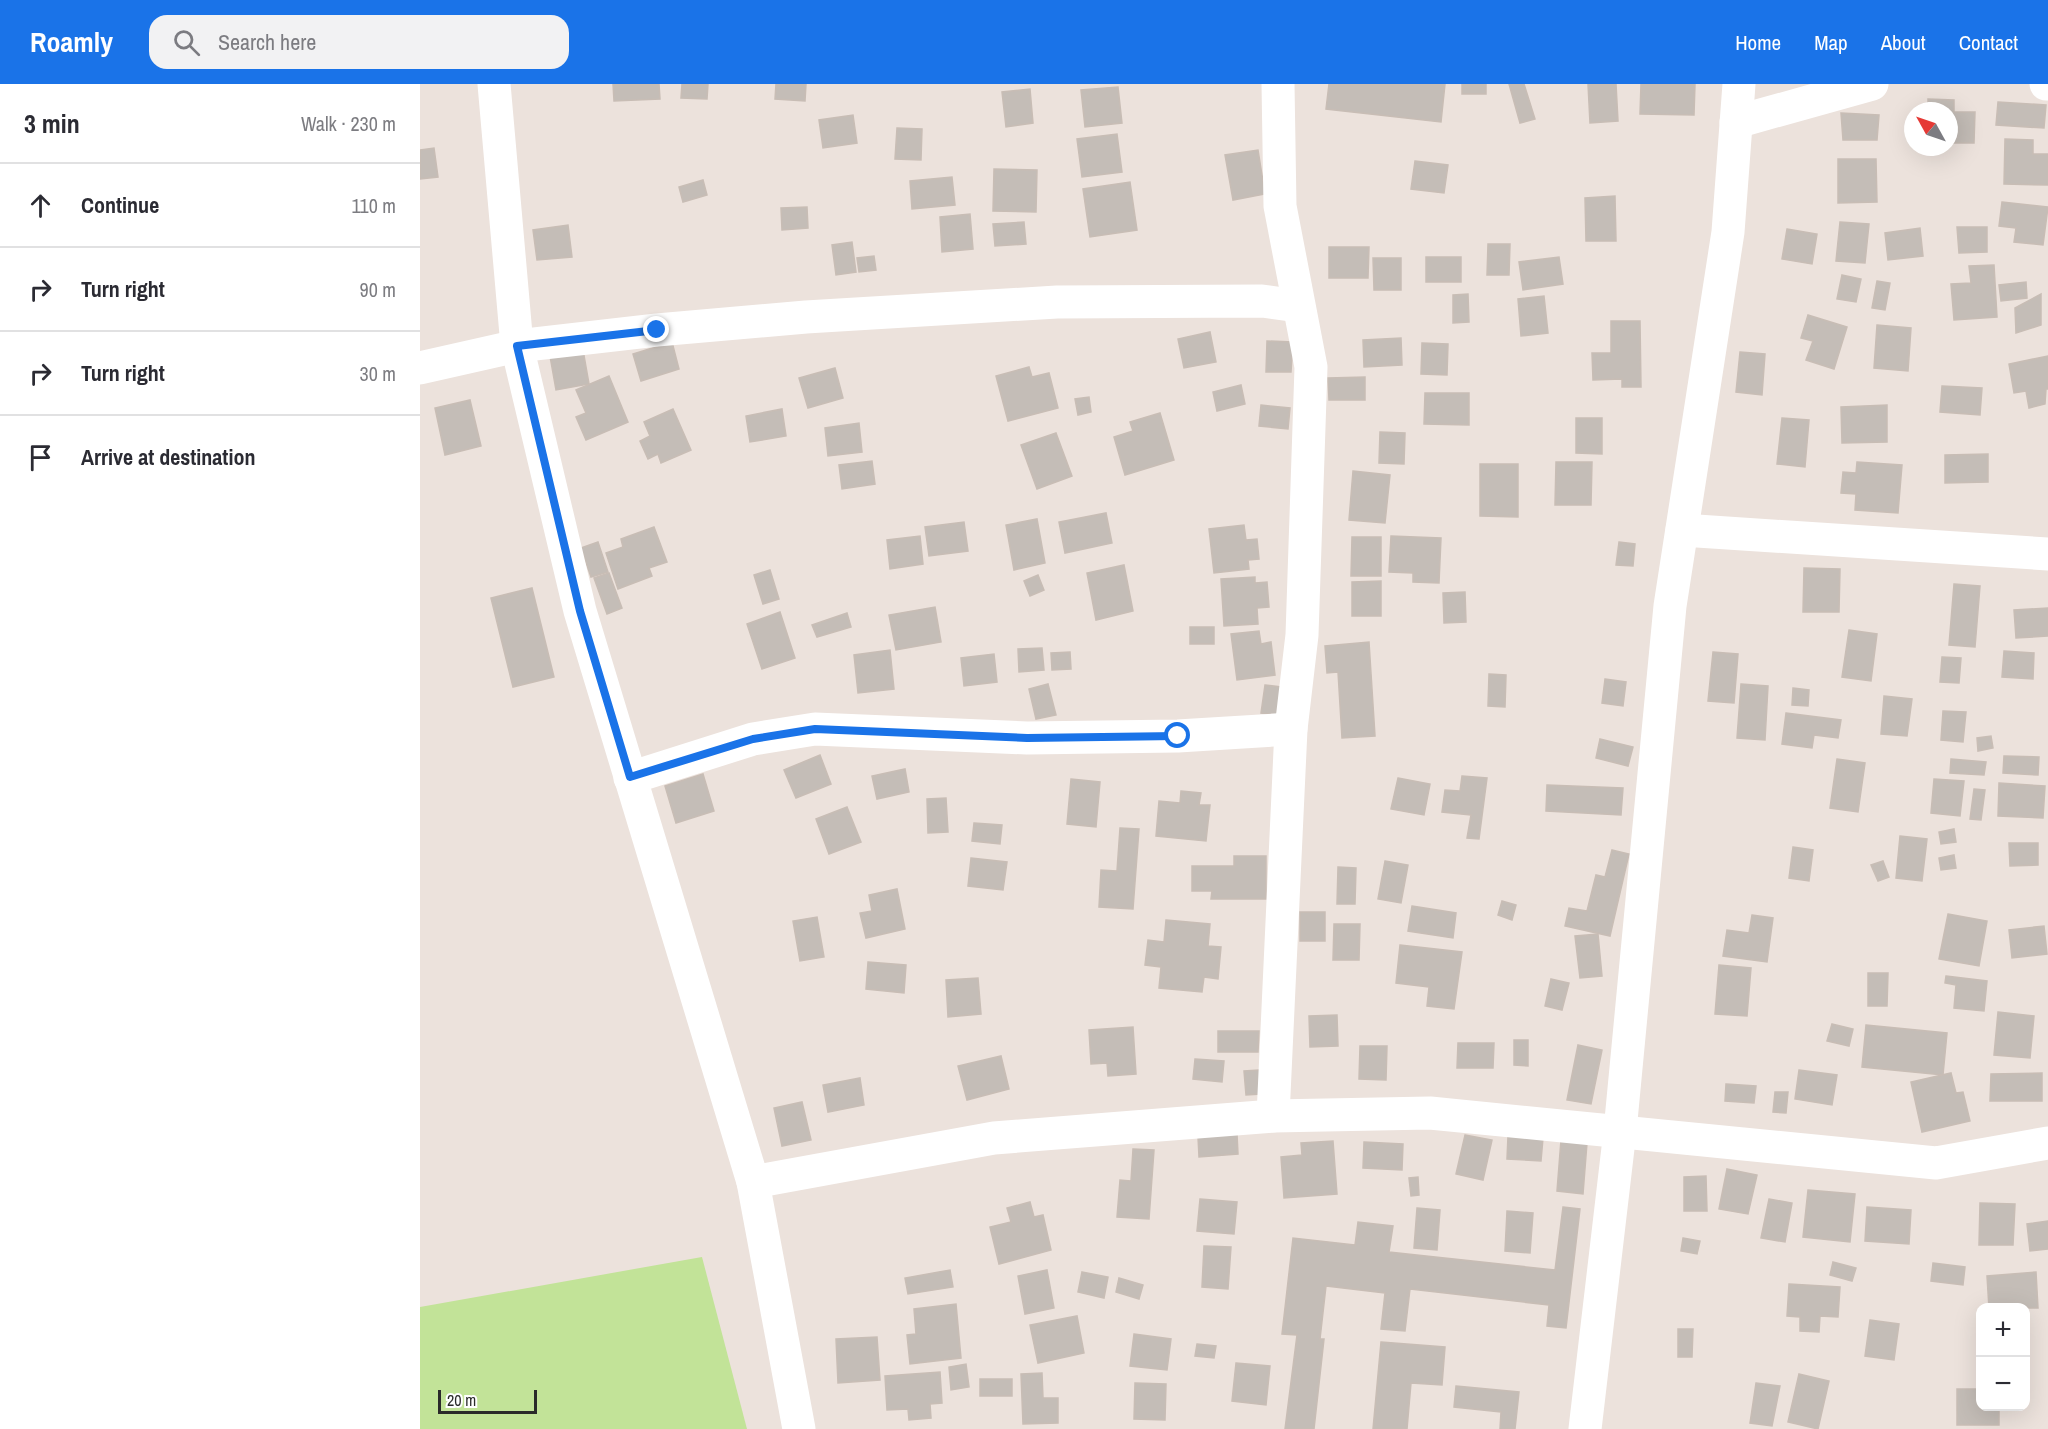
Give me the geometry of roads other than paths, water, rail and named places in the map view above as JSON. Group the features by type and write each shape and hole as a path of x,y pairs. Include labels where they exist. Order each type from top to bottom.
{"street":[{"path":"494,84 517,346 580,611 753,1182 799,1429"},
{"path":"1273,1116 1292,729 1302,635 1311,367 1280,206 1278,84"},
{"path":"1585,1429 1620,1131 1671,606 1728,232 1738,84"},
{"path":"1736,122 1872,84"},
{"path":"420,368 517,346 783,319 1057,302 1262,301 1298,306"},
{"path":"1682,530 2048,554"},
{"path":"630,777 753,739 815,729 1027,738 1178,736 1292,729"},
{"path":"753,1182 994,1138 1273,1116 1430,1113 1936,1163 2048,1143"}]}
